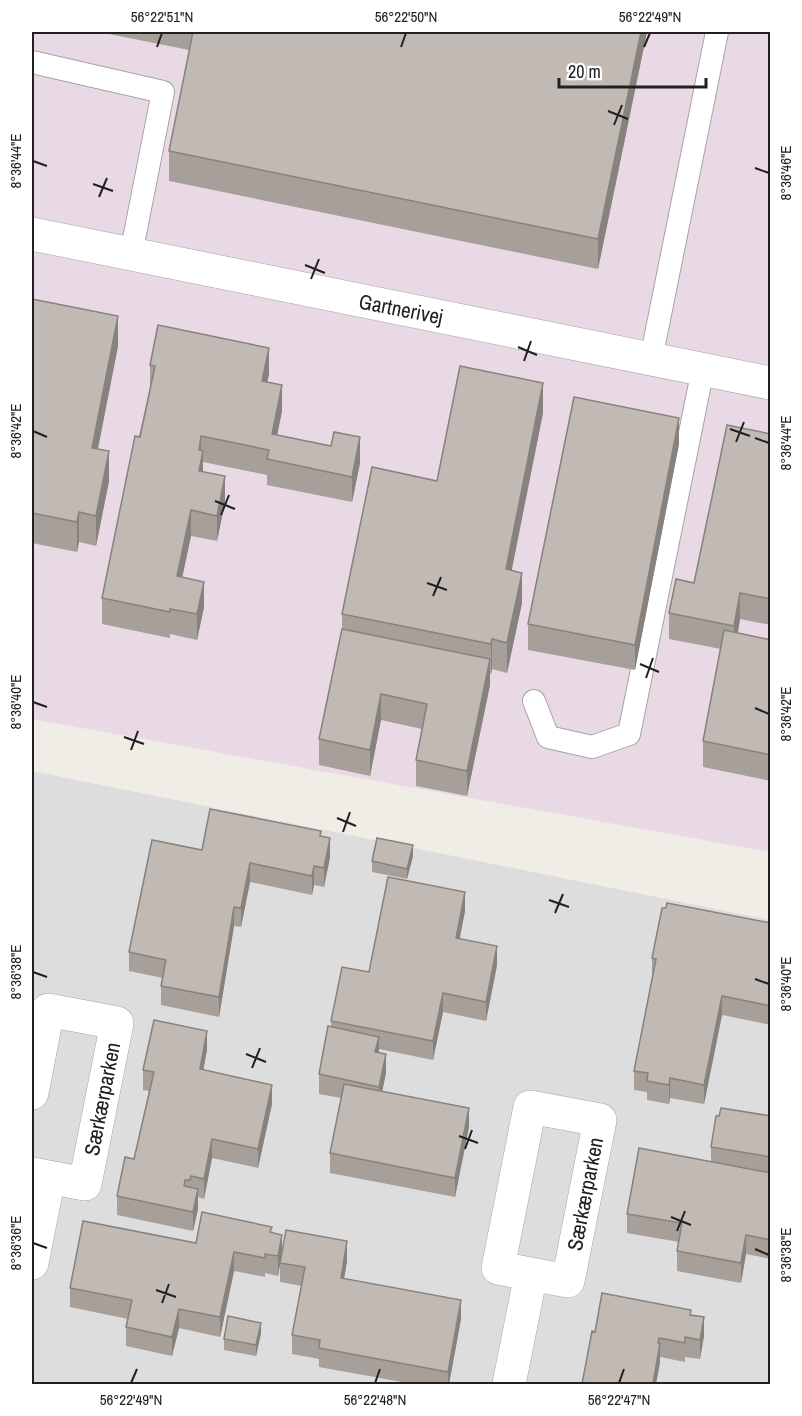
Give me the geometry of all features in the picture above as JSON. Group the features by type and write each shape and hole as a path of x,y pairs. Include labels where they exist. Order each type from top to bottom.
{"street":[{"name":"Gartnerivej","path":"32,234 771,383"},
{"name":"Særkærparken","path":"32,1093 48,1010 117,1023 85,1184 40,1176 32,1263"},
{"name":"Særkærparken","path":"530,1107 600,1120 568,1281 531,1274 498,1268 530,1107"},
{"path":"509,1384 531,1274"}],"lane":[{"path":"651,359 717,32"},
{"path":"32,62 163,92 131,254"},
{"path":"534,701 548,737 592,747 629,735 703,369"}],"shaded area":[{"path":"32,32 770,32 770,852 32,719"},
{"path":"32,771 770,920 770,1384 32,1384"}],"building":[{"path":"193,32 641,32 598,239 169,151"},
{"path":"32,299 118,316 92,448 109,451 96,516 79,512 77,522 32,513"},
{"path":"158,325 269,348 262,381 282,385 272,434 331,446 334,432 360,437 352,477 267,459 269,450 201,436 199,450 203,451 199,471 225,476 217,516 191,510 177,576 204,582 197,614 170,609 170,612 102,598 135,436 140,437 155,366 150,365"},
{"path":"460,366 543,383 506,569 522,573 507,643 492,639 491,644 342,614 372,467 437,481"},
{"path":"574,397 679,418 635,645 528,624"},
{"path":"727,425 771,434 771,599 740,593 734,626 669,613 676,579 694,583"},
{"path":"342,629 490,659 467,771 416,760 427,704 381,694 370,750 319,739"},
{"path":"724,630 771,640 771,755 703,741"},
{"path":"210,809 321,831 320,836 330,838 324,868 314,866 312,876 250,863 241,908 234,907 219,997 161,986 166,960 129,952 152,840 202,850"},
{"path":"377,838 413,845 407,869 372,861"},
{"path":"388,877 465,892 456,938 497,946 486,1002 443,993 433,1041 331,1021 342,967 369,972"},
{"path":"667,903 771,923 771,1006 722,996 704,1085 670,1078 669,1085 647,1081 648,1073 634,1071 656,959 652,958 662,908 666,908"},
{"path":"154,1020 207,1031 200,1069 272,1085 258,1149 212,1139 204,1179 191,1176 190,1180 185,1180 184,1186 198,1189 193,1212 117,1196 125,1157 134,1159 154,1072 143,1070"},
{"path":"328,1026 379,1037 375,1052 386,1054 379,1087 319,1074"},
{"path":"344,1084 469,1108 455,1178 330,1153"},
{"path":"721,1108 771,1116 771,1157 711,1147 716,1116 719,1116"},
{"path":"639,1148 771,1173 771,1240 746,1235 741,1263 677,1251 682,1223 627,1214"},
{"path":"202,1212 272,1227 270,1232 282,1235 278,1256 265,1254 265,1258 234,1252 220,1317 179,1309 172,1337 126,1327 132,1300 70,1288 83,1221 196,1243"},
{"path":"286,1230 347,1241 341,1278 461,1300 448,1372 319,1348 320,1340 292,1335 305,1267 280,1263"},
{"path":"602,1293 691,1310 690,1315 704,1317 700,1340 685,1337 685,1343 659,1338 653,1384 582,1384"},
{"path":"228,1316 261,1323 256,1345 224,1339"}]}
